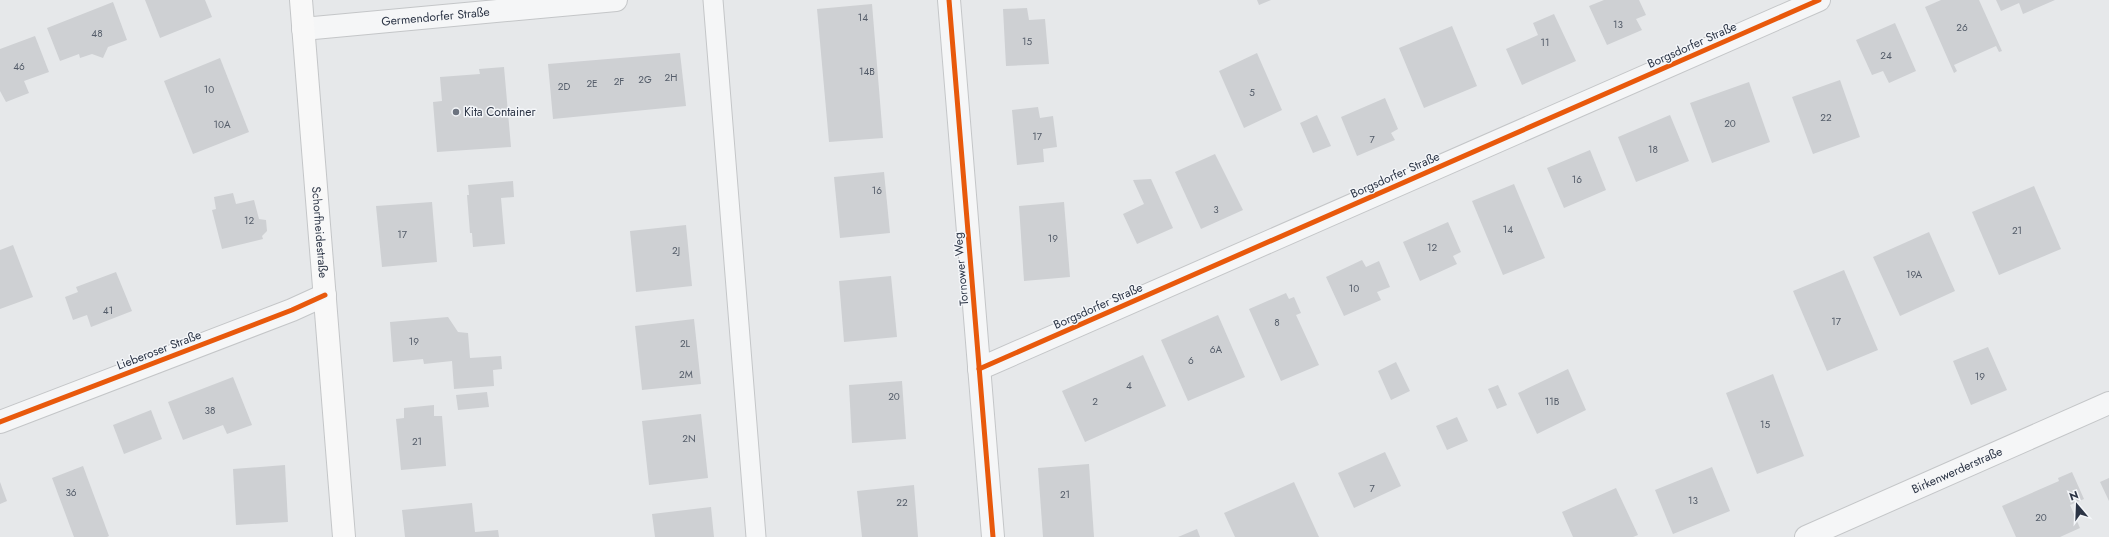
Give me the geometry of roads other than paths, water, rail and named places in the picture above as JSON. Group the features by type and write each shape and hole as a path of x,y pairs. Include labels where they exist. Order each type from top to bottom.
{"main road":[{"name":"Schorfheidestraße","path":"301,0 344,537"}],"street":[{"name":"Germendorfer Straße","path":"303,29 616,0"},
{"name":"Tornower Weg","path":"949,0 993,537"},
{"name":"Borgsdorfer Straße","path":"979,369 1819,0"},
{"name":"Lieberoser Straße","path":"0,422 292,310 325,295"},
{"name":"Birkenwerderstraße","path":"1806,537 2109,403"}],"lane":[{"path":"713,0 756,537"}],"place":[{"name":"Kita Container","path":"456,112"}]}
